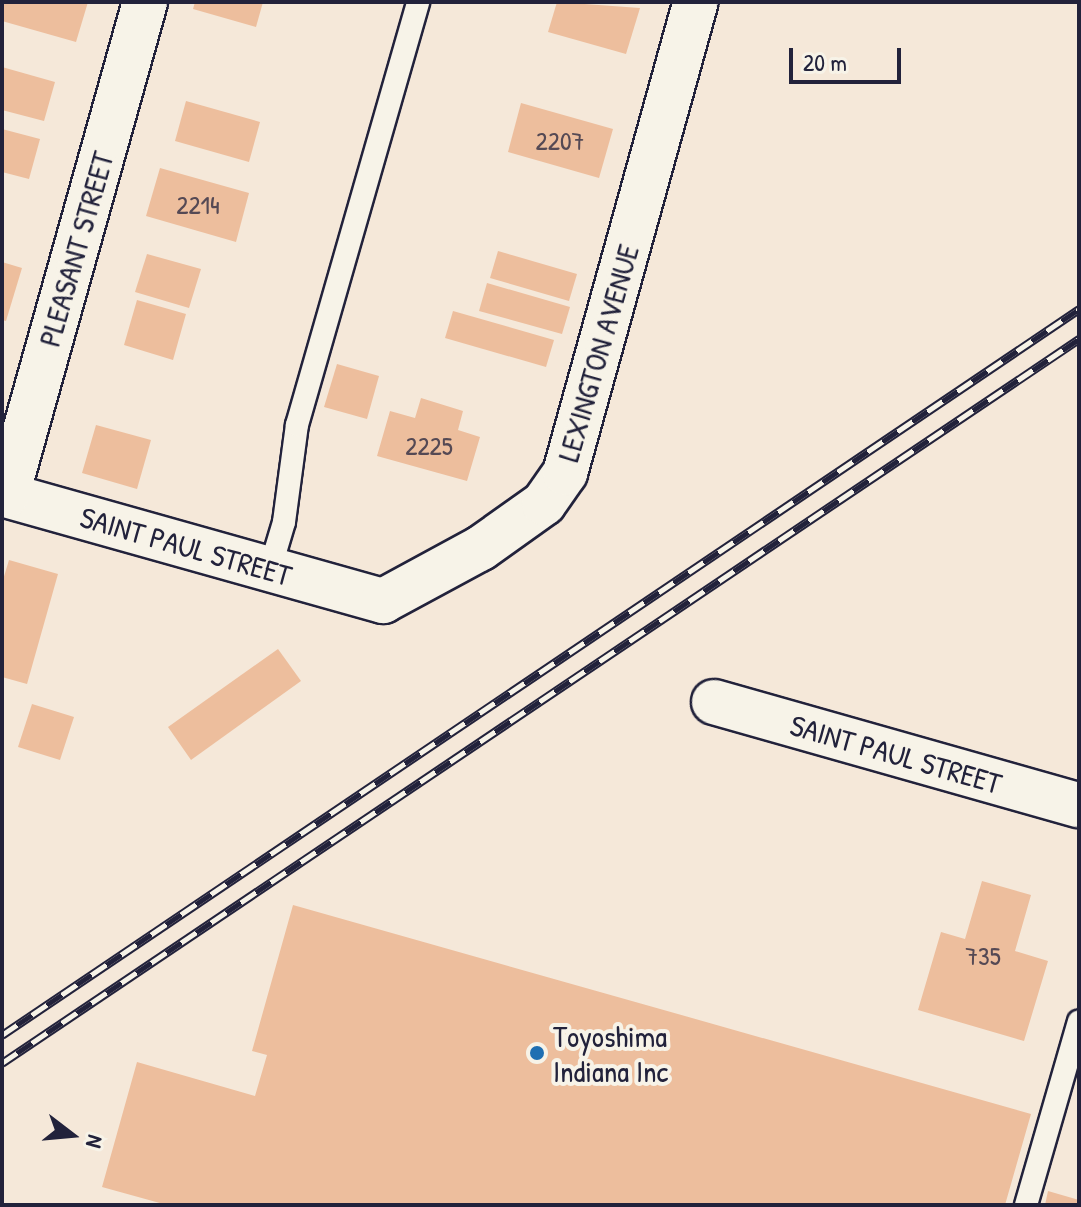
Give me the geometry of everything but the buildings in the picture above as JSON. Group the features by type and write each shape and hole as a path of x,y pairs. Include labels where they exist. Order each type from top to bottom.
{"street":[{"name":"PLEASANT STREET","path":"4,494 145,2"},
{"name":"LEXINGTON AVENUE","path":"369,597 383,601 406,593 481,548 544,503 565,473 696,2"},
{"name":"SAINT PAUL STREET","path":"4,494 369,597"},
{"name":"SAINT PAUL STREET","path":"714,702 1079,805"}],"lane":[{"path":"270,569 284,522 297,425 418,2"},
{"path":"1026,1205 1079,1021"}],"railway":[{"path":"2,1035 1079,309"},
{"path":"2,1063 1079,339"}],"place":[{"name":"Toyoshima Indiana Inc","path":"537,1053"}]}
